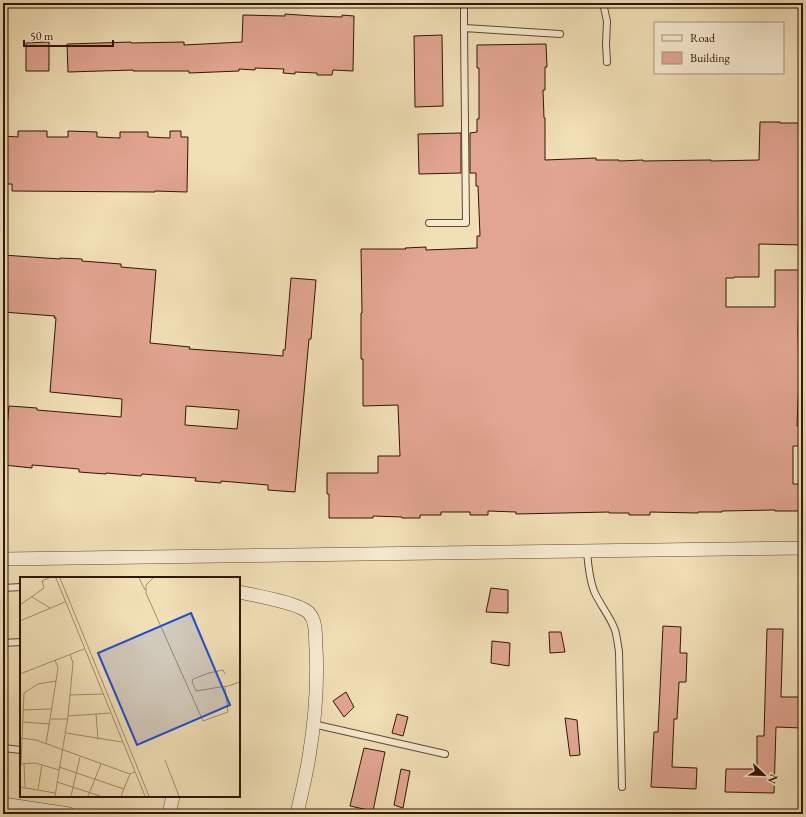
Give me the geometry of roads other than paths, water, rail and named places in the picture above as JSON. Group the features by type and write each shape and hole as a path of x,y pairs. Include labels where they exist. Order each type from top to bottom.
{"street":[{"path":"3,559 803,548"},
{"path":"240,592 295,605 308,612 314,624 316,691 309,758 297,814"},
{"path":"169,814 173,797"},
{"path":"3,804 69,814"}],"lane":[{"path":"603,3 606,21 607,62"},
{"path":"429,223 466,223 464,10"},
{"path":"464,28 560,34"},
{"path":"586,551 591,583 615,631 618,642 622,787"},
{"path":"3,588 20,588"},
{"path":"3,642 20,642"},
{"path":"313,724 445,754"},
{"path":"3,748 20,750"}]}
